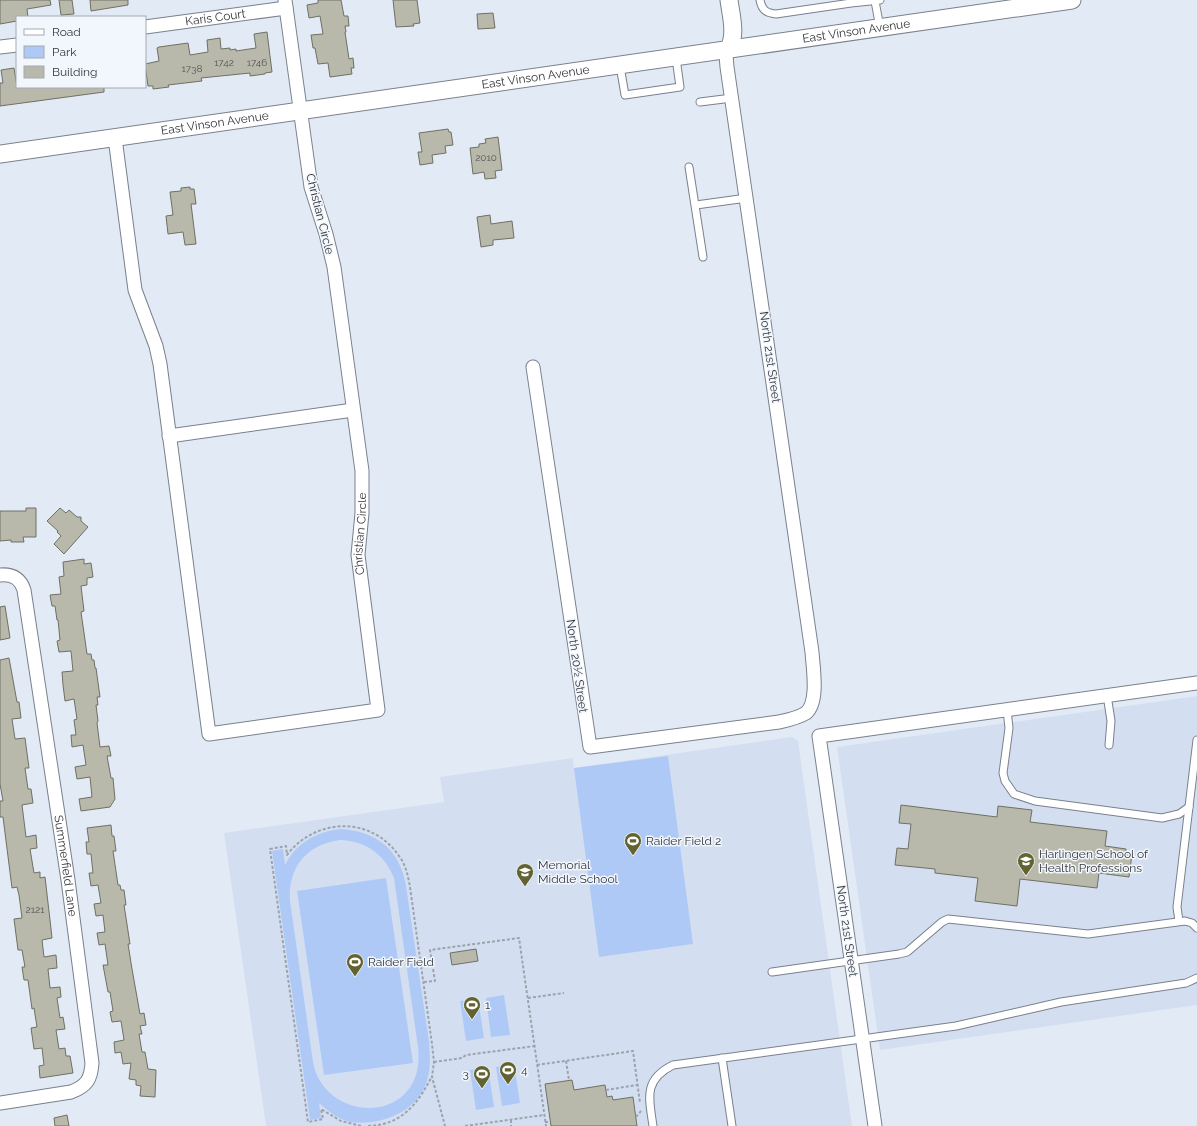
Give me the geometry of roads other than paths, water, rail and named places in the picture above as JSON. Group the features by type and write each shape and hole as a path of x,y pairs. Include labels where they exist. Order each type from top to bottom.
{"street":[{"name":"North 21st Street","path":"729,0 734,36 726,55 727,67 812,652 814,687 813,701 811,707 805,713"},
{"name":"East Vinson Avenue","path":"0,154 1072,0"},
{"name":"Karis Court","path":"146,27 285,4"},
{"name":"Christian Circle","path":"169,436 208,734 378,710 358,555 362,513 362,471 354,410 334,267 326,234 311,187 285,4"},
{"path":"0,47 16,45"},
{"path":"115,138 134,284 140,306 156,346 169,436 354,410"},
{"name":"North 20½ Street","path":"533,367 590,747 779,722 798,717 805,713"},
{"name":"Summerfield Lane","path":"0,575 11,575 17,578 22,583 24,590 68,880 92,1063 91,1073 87,1082 80,1088 71,1092 0,1103"},
{"path":"1007,710 1197,683"},
{"name":"North 21st Street","path":"872,1125 863,1039 819,736 1007,710"}],"lane":[{"path":"760,0 761,6 764,10 776,14 878,0 880,28"},
{"path":"620,65 625,95 680,87 676,58"},
{"path":"700,102 732,98"},
{"path":"689,167 703,257"},
{"path":"696,205 747,198"},
{"path":"1107,695 1111,721 1109,745"},
{"path":"1007,710 1009,728 1002,773 1004,781 1014,794 1035,801 1162,818 1180,814 1189,807"},
{"path":"1179,921 1177,906 1197,740"},
{"path":"772,972 907,952 942,922 948,919 1088,934 1179,921 1192,923 1197,928"},
{"path":"653,1126 649,1096 651,1085 656,1076 664,1069 673,1066 956,1026 1061,1002 1186,983 1197,978"},
{"path":"722,1058 732,1126"}],"place":[{"name":"Raider Field 2","path":"633,856"},
{"name":"Harlingen School of Health Professions","path":"1026,876"},
{"name":"Memorial Middle School","path":"525,887"},
{"name":"Raider Field","path":"355,977"},
{"name":"1","path":"472,1020"},
{"name":"4","path":"508,1085"},
{"name":"3","path":"482,1089"}]}
